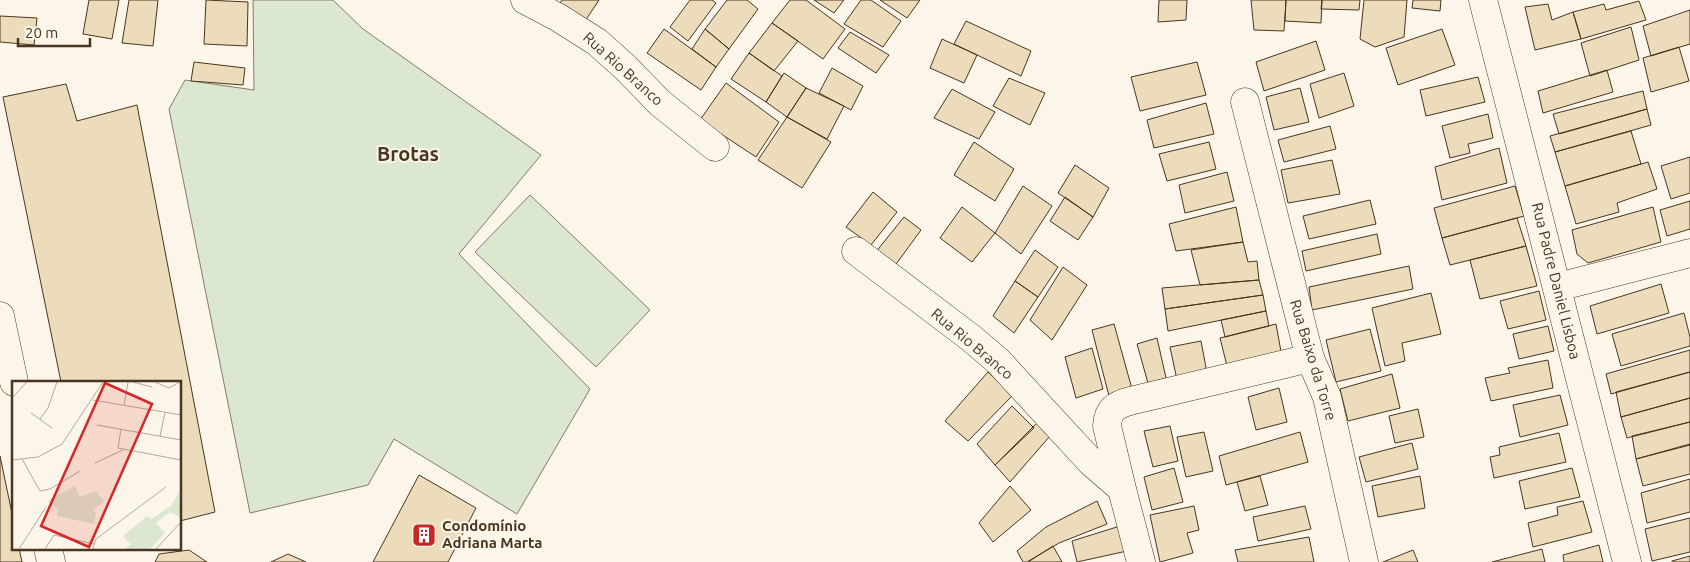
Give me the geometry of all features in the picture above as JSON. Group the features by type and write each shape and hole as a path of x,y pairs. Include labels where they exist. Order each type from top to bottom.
{"street":[{"name":"Rua Rio Branco","path":"525,0 559,18 596,42 626,68 660,103 715,147"},
{"name":"Rua Padre Daniel Lisboa","path":"1483,0 1627,562"},
{"name":"Rua Baixo da Torre","path":"1245,102 1310,358 1327,397 1364,562"},
{"name":"Rua Rio Branco","path":"856,251 971,338 998,362 1091,462 1122,489"},
{"path":"1558,287 1690,253"},
{"path":"0,316 14,381"},
{"path":"1141,562 1107,426 1108,415 1113,408 1130,401 1310,358"}],"green space":[{"path":"253,0 333,0 363,29 541,155 459,254 590,389 517,514 394,439 368,485 250,513 169,109 185,80 254,90"},
{"path":"530,195 650,310 596,367 475,252"}],"building":[{"path":"89,0 119,0 112,39 83,34"},
{"path":"129,0 158,0 153,46 122,43"},
{"path":"206,0 248,2 247,46 204,44"},
{"path":"562,0 599,0 583,24 558,6"},
{"path":"690,0 712,0 716,3 688,41 670,27"},
{"path":"727,0 747,0 758,9 729,49 705,29"},
{"path":"790,0 806,0 845,29 823,59 772,23"},
{"path":"814,0 844,0 834,13"},
{"path":"861,0 871,0 901,21 883,47 844,24"},
{"path":"880,0 920,0 907,18"},
{"path":"1159,0 1187,0 1186,20 1158,22"},
{"path":"1251,0 1286,0 1284,31 1254,30"},
{"path":"1286,0 1322,0 1321,23 1285,21"},
{"path":"1322,0 1360,0 1359,10 1321,9"},
{"path":"1364,0 1407,0 1404,37 1375,47 1360,39"},
{"path":"1413,0 1441,0 1440,11 1412,8"},
{"path":"1639,1 1646,20 1581,39 1573,12 1604,4 1606,10"},
{"path":"1548,4 1552,20 1573,12 1581,39 1535,50 1525,7"},
{"path":"1690,10 1690,44 1651,56 1643,26"},
{"path":"0,16 37,18 34,45 0,42"},
{"path":"966,21 1031,51 1021,76 954,44"},
{"path":"772,23 798,41 774,71 749,53"},
{"path":"1631,27 1639,60 1590,76 1581,43"},
{"path":"664,29 716,67 701,90 647,53"},
{"path":"705,29 729,49 716,67 692,49"},
{"path":"1442,29 1455,65 1398,85 1386,48"},
{"path":"850,32 889,55 876,73 838,48"},
{"path":"942,39 977,55 964,83 930,68"},
{"path":"1316,41 1325,70 1264,91 1256,62"},
{"path":"1679,47 1689,81 1651,92 1643,58"},
{"path":"749,53 782,76 766,102 731,79"},
{"path":"194,62 245,68 243,85 191,81"},
{"path":"1197,62 1206,95 1140,111 1131,77"},
{"path":"832,68 863,86 851,110 819,93"},
{"path":"1607,70 1613,92 1543,113 1538,91"},
{"path":"784,73 806,88 787,117 766,102"},
{"path":"1344,73 1354,106 1319,118 1310,84"},
{"path":"1478,77 1485,102 1426,116 1420,90"},
{"path":"1009,78 1045,93 1030,125 993,106"},
{"path":"726,83 779,122 756,157 700,120"},
{"path":"66,84 77,121 137,105 215,512 181,521 181,381 61,381 3,97"},
{"path":"806,88 844,106 827,139 787,117"},
{"path":"1300,88 1309,122 1274,130 1266,97"},
{"path":"952,89 995,112 979,139 934,118"},
{"path":"1643,91 1647,109 1559,134 1553,114"},
{"path":"1206,103 1214,134 1154,148 1147,120"},
{"path":"1647,109 1651,125 1555,152 1550,136"},
{"path":"1488,114 1493,138 1468,144 1470,153 1450,158 1442,126"},
{"path":"787,117 831,142 802,188 758,160"},
{"path":"1330,126 1336,149 1284,162 1278,140"},
{"path":"1631,131 1641,164 1565,186 1555,152"},
{"path":"974,142 1014,169 995,201 954,175"},
{"path":"1209,142 1216,169 1167,181 1159,154"},
{"path":"1499,148 1507,183 1442,200 1435,167"},
{"path":"1690,157 1690,193 1671,199 1661,166"},
{"path":"1332,160 1340,194 1288,203 1281,170"},
{"path":"1648,162 1657,189 1617,203 1619,212 1576,224 1565,186"},
{"path":"1075,165 1109,188 1093,217 1058,193"},
{"path":"1227,172 1234,201 1185,213 1179,185"},
{"path":"1023,186 1052,206 1021,254 995,233"},
{"path":"1515,186 1524,216 1442,238 1434,208"},
{"path":"873,192 897,212 871,245 846,227"},
{"path":"1065,197 1093,217 1078,240 1050,221"},
{"path":"1370,200 1376,224 1309,239 1303,216"},
{"path":"1690,201 1690,229 1667,236 1660,210"},
{"path":"962,207 995,233 972,262 940,238"},
{"path":"1236,207 1243,242 1176,251 1169,224"},
{"path":"1653,207 1661,242 1588,263 1577,254 1572,230"},
{"path":"904,217 921,230 894,267 875,253"},
{"path":"1517,218 1526,246 1450,265 1442,238"},
{"path":"1377,234 1381,254 1306,271 1302,251"},
{"path":"1243,242 1248,262 1257,261 1259,280 1200,285 1191,250"},
{"path":"1526,246 1537,286 1480,299 1470,260"},
{"path":"1035,250 1058,267 1038,297 1015,281"},
{"path":"1409,266 1413,289 1312,310 1309,287"},
{"path":"1063,267 1087,285 1052,340 1030,320"},
{"path":"1259,280 1263,295 1165,309 1162,288"},
{"path":"1015,281 1038,297 1014,333 993,316"},
{"path":"1661,284 1669,313 1597,334 1590,306"},
{"path":"1539,291 1546,320 1508,329 1500,301"},
{"path":"1431,293 1441,334 1402,343 1405,361 1385,366 1372,308"},
{"path":"1263,295 1266,311 1168,331 1165,309"},
{"path":"1266,311 1269,326 1225,337 1221,320"},
{"path":"1684,313 1690,337 1690,346 1621,366 1612,334"},
{"path":"1114,324 1132,389 1109,396 1092,330"},
{"path":"1276,324 1282,357 1228,370 1220,338"},
{"path":"1548,326 1554,351 1519,359 1513,334"},
{"path":"1370,329 1381,371 1336,382 1326,340"},
{"path":"1157,338 1166,378 1148,383 1137,344"},
{"path":"1201,341 1207,373 1177,380 1170,347"},
{"path":"1092,348 1103,389 1076,398 1065,357"},
{"path":"1690,350 1690,372 1611,394 1606,374"},
{"path":"1548,360 1553,388 1491,401 1485,378 1510,373 1508,368"},
{"path":"988,372 1013,395 968,441 945,421"},
{"path":"1690,372 1690,398 1621,417 1616,392"},
{"path":"1392,374 1400,408 1348,421 1340,389"},
{"path":"1279,388 1287,422 1256,430 1248,397"},
{"path":"1560,395 1568,425 1520,437 1513,405"},
{"path":"1690,398 1690,422 1627,438 1621,417"},
{"path":"1012,406 1034,428 995,465 977,444"},
{"path":"1418,409 1424,437 1395,443 1389,416"},
{"path":"1690,422 1690,445 1636,459 1632,436"},
{"path":"1037,423 1050,436 1010,482 995,465"},
{"path":"1170,426 1178,461 1153,467 1144,431"},
{"path":"1204,432 1213,471 1186,477 1177,437"},
{"path":"1300,432 1308,462 1226,485 1219,456"},
{"path":"1559,433 1566,462 1494,478 1490,457 1500,455 1499,447"},
{"path":"1412,443 1418,469 1366,482 1359,457"},
{"path":"1690,444 1690,474 1643,486 1636,459"},
{"path":"0,456 12,513 12,550 19,550 22,562 0,562"},
{"path":"1174,468 1183,502 1152,510 1144,477"},
{"path":"1572,468 1580,497 1525,509 1519,481"},
{"name":"Condomínio Adriana Marta","path":"419,475 476,508 448,562 373,562"},
{"path":"1260,476 1268,505 1245,511 1237,482"},
{"path":"1420,476 1425,508 1378,517 1372,486"},
{"path":"1690,479 1690,512 1647,523 1641,493"},
{"path":"1010,486 1031,510 993,542 979,523"},
{"path":"1097,501 1107,524 1059,543 1027,562 1023,562 1017,551 1046,527"},
{"path":"1583,501 1592,532 1533,547 1528,523 1558,515 1557,507"},
{"path":"1194,506 1199,530 1187,533 1193,553 1160,562 1150,515"},
{"path":"1305,506 1311,529 1258,541 1253,517"},
{"path":"1690,518 1690,552 1652,561 1645,529"},
{"path":"1120,526 1127,551 1077,562 1072,541"},
{"path":"1309,537 1314,562 1238,562 1235,550"},
{"path":"1599,545 1603,562 1564,562 1563,555"},
{"path":"1053,546 1062,562 1028,562"},
{"path":"1542,549 1545,562 1492,562"},
{"path":"189,550 207,562 155,562 159,554"},
{"path":"1413,550 1418,562 1383,562"},
{"path":"288,554 306,562 271,562"},
{"path":"1690,556 1690,562 1672,562 1672,561"}],"place":[{"name":"Condomínio Adriana Marta","path":"424,535"}],"district":[{"name":"Brotas","path":"408,154"}]}
